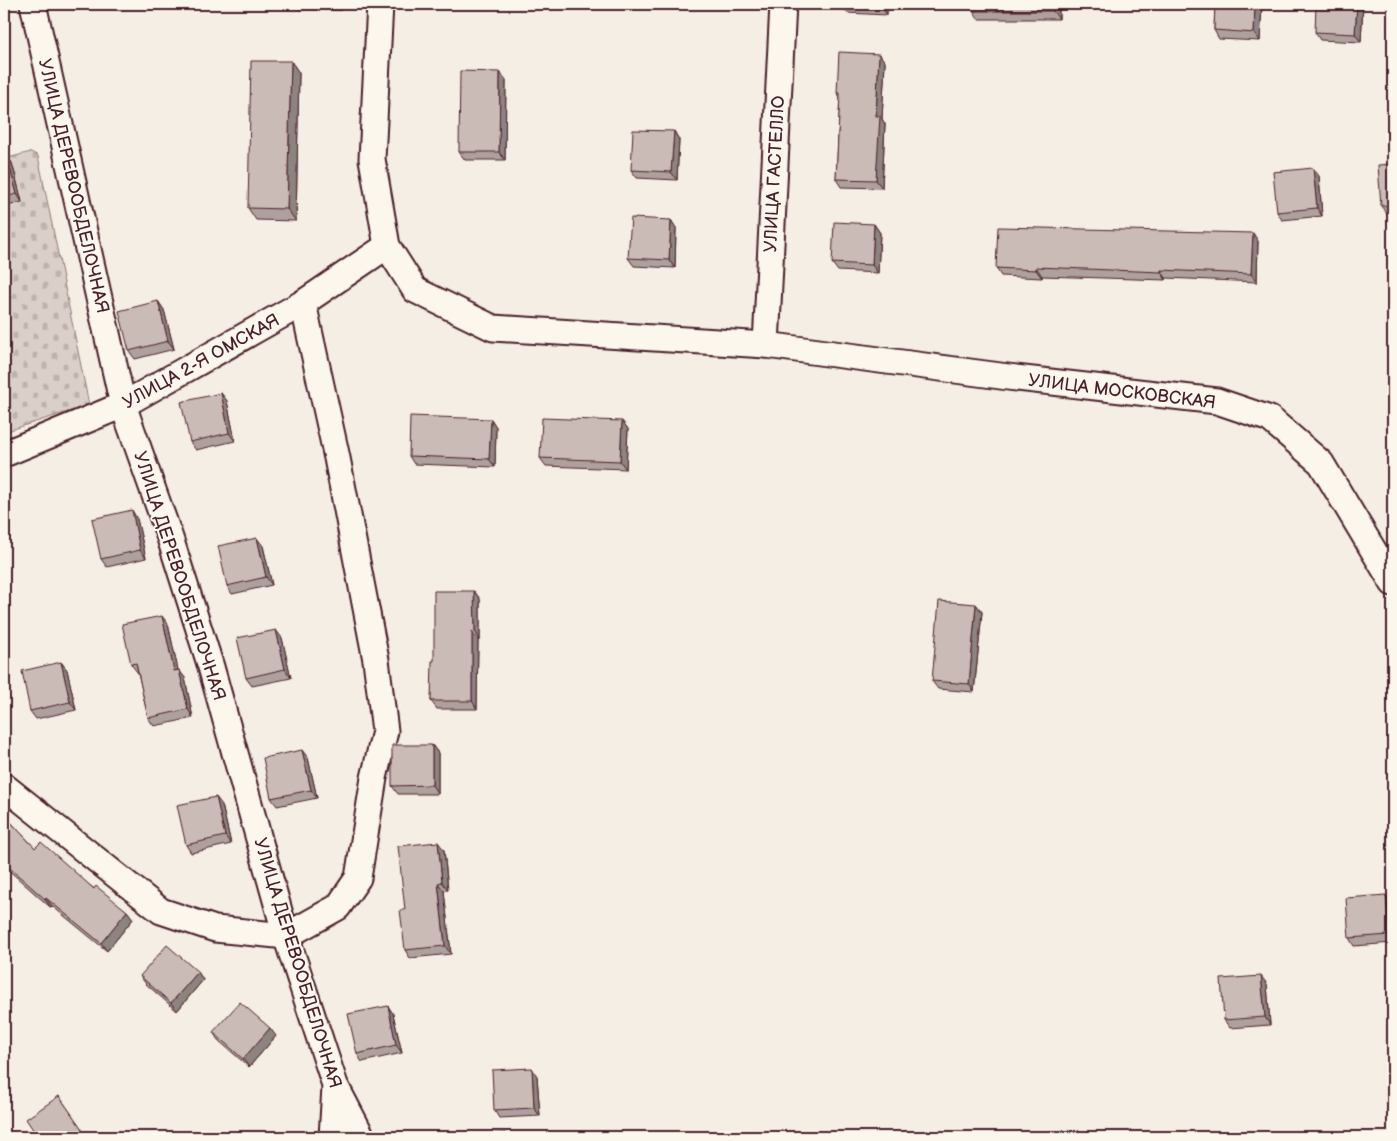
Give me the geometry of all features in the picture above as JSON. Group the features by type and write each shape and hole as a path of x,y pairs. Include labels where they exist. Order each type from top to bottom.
{"street":[{"name":"УЛИЦА ДЕРЕВООБДЕЛОЧНАЯ","path":"33,4 122,405 170,538 211,667 286,936 335,1085 362,1137"},
{"path":"380,4 372,159 387,246"},
{"name":"УЛИЦА ГАСТЕЛЛО","path":"766,345 783,4"},
{"name":"УЛИЦА 2-Я ОМСКАЯ","path":"4,454 122,405 303,303 387,246"},
{"name":"УЛИЦА МОСКОВСКАЯ","path":"387,246 415,290 493,328 766,345 1008,377 1217,401 1270,420 1321,463 1393,583"},
{"path":"4,786 161,911 215,929 286,936 338,907 358,878 374,778 385,731 376,660 337,458 303,303"},
{"path":"332,1137 335,1085"}],"green space":[{"path":"31,152 38,156 89,405 4,432 4,159"}],"building":[{"path":"881,4 881,7 841,5"},
{"path":"973,4 1053,4 1053,11 973,11"},
{"path":"1215,4 1255,4 1254,33 1214,30"},
{"path":"1316,4 1357,4 1355,34 1315,32"},
{"path":"839,52 879,54 876,116 880,116 876,180 836,179 840,93 837,93"},
{"path":"251,61 291,61 287,209 248,208"},
{"path":"460,71 500,72 499,152 459,152"},
{"path":"633,130 674,131 671,172 631,170"},
{"path":"6,155 17,194 4,197 4,156"},
{"path":"1393,164 1393,205 1381,206 1378,165"},
{"path":"1313,168 1317,208 1277,212 1273,172"},
{"path":"631,218 671,220 669,260 628,258"},
{"path":"834,222 874,224 872,265 832,263"},
{"path":"998,227 1253,233 1251,274 1036,267 1036,270 996,268"},
{"path":"158,301 168,341 129,351 119,311"},
{"path":"221,393 229,433 190,442 181,402"},
{"path":"410,416 491,419 489,459 409,456"},
{"path":"542,418 622,421 620,461 540,458"},
{"path":"132,510 140,550 101,559 92,519"},
{"path":"257,538 266,577 227,586 218,546"},
{"path":"434,591 474,591 475,631 472,632 472,701 431,701 432,661 434,661"},
{"path":"939,601 976,604 969,684 932,681"},
{"path":"162,616 174,671 179,670 188,709 148,718 136,663 131,664 122,624"},
{"path":"276,630 285,669 246,678 237,638"},
{"path":"61,662 70,702 30,711 22,671"},
{"path":"392,745 432,745 432,785 392,786"},
{"path":"302,750 311,790 271,798 263,758"},
{"path":"216,797 225,836 186,845 177,805"},
{"path":"4,815 35,848 41,842 94,889 96,886 127,911 101,943 45,899 4,863"},
{"path":"438,842 442,882 438,883 445,946 405,950 400,910 405,910 398,846"},
{"path":"1386,895 1389,935 1349,938 1346,898"},
{"path":"167,945 198,972 171,1003 140,976"},
{"path":"1261,976 1265,1017 1224,1020 1221,979"},
{"path":"240,1002 270,1028 243,1059 213,1032"},
{"path":"388,1006 396,1045 357,1054 348,1014"},
{"path":"532,1068 534,1108 494,1110 492,1070"},
{"path":"59,1096 82,1129 70,1137 38,1137 26,1119"},
{"path":"505,1133 506,1137 465,1137 465,1135"}]}
